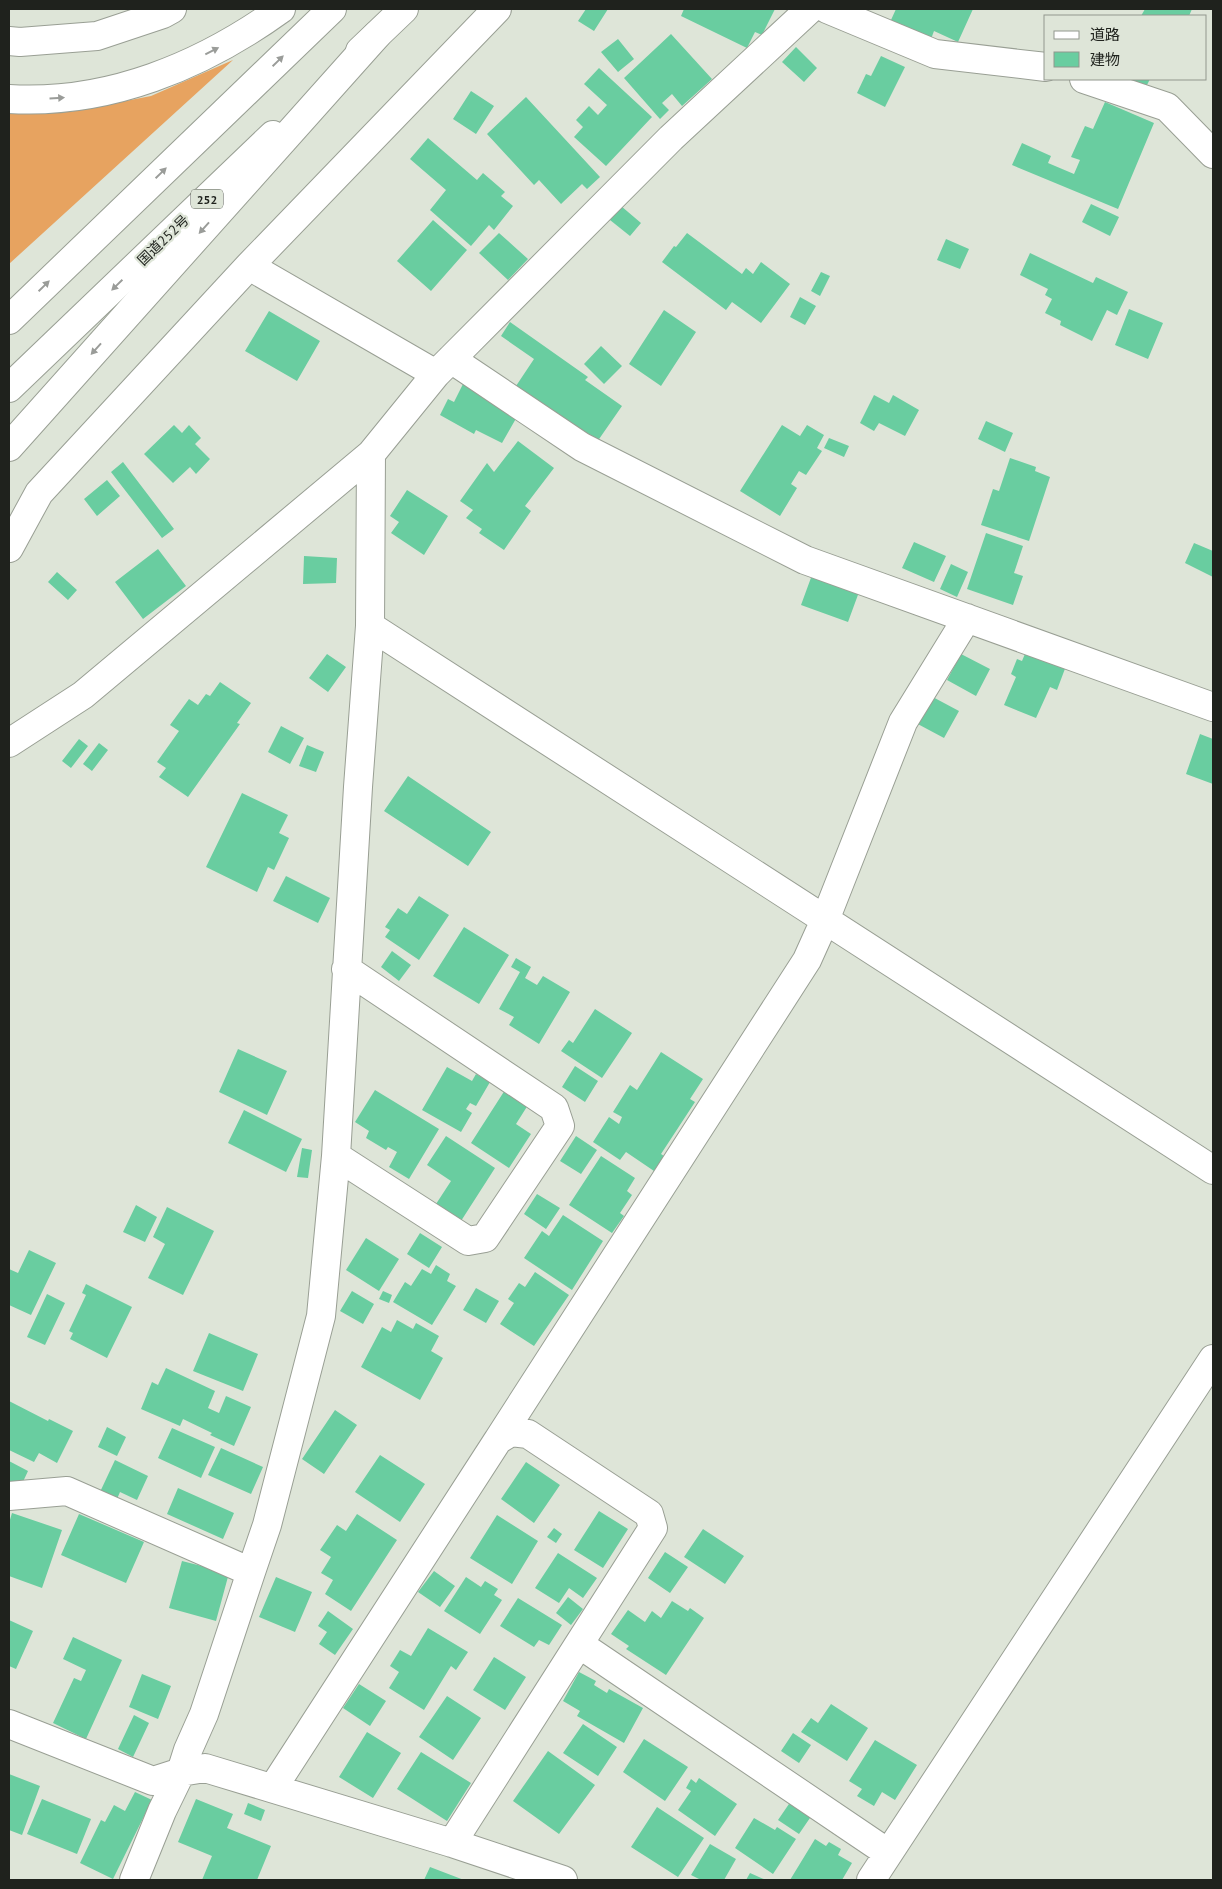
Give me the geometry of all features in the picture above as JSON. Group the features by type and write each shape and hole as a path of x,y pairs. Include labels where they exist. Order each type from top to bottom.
{"main road":[{"path":"9,40 20,42 97,36 163,14 172,9"},
{"path":"9,99 27,100 74,97 122,88 170,72 216,49 281,9"},
{"path":"9,320 332,9"},
{"name":"国道252号","path":"9,388 404,9"},
{"path":"9,548 39,493 249,266 497,9"},
{"path":"9,744 83,695 370,454 443,366 671,138 810,9"},
{"path":"827,9 936,54 1044,67"},
{"path":"9,447 377,35"},
{"path":"1087,80 1167,107 1213,154"},
{"path":"249,266 443,366 582,447 796,555 1213,707"},
{"path":"134,1880 204,1714 267,1525 321,1316 336,1156 346,969 370,626 370,454"},
{"path":"273,1788 802,968 825,920 903,722 967,618"},
{"path":"370,626 1213,1170"},
{"path":"336,1156 468,1241 486,1238 560,1126 554,1108 346,969"},
{"path":"872,1880 1213,1359"},
{"path":"452,1843 653,1528 648,1514 528,1434 511,1432 498,1440"},
{"path":"9,1496 67,1491 251,1572"},
{"path":"579,1644 888,1854"},
{"path":"9,1724 153,1781 181,1772 205,1768 452,1843 563,1880"}],"shaded area":[{"path":"233,60 9,264 9,112 69,112 151,96"}],"building":[{"path":"586,9 608,9 594,31 578,21"},
{"path":"684,9 775,9 762,35 755,32 747,48 681,16"},
{"path":"896,9 973,9 958,42 934,31 931,39 891,20"},
{"path":"1145,9 1192,9 1189,15 1142,15"},
{"path":"671,34 712,79 682,106 672,94 662,103 669,110 660,119 624,78"},
{"path":"618,39 634,59 618,72 601,52"},
{"path":"796,47 817,68 804,82 782,62"},
{"path":"881,56 905,67 885,107 857,93 866,74 871,76"},
{"path":"599,68 652,117 606,166 574,137 583,127 576,120 589,106 598,115 607,105 584,84"},
{"path":"1130,80 1150,80 1146,87"},
{"path":"471,91 494,106 476,134 453,119"},
{"path":"526,97 600,177 587,189 582,184 561,204 539,180 534,185 487,134"},
{"path":"1105,102 1154,123 1118,209 1012,165 1022,143 1051,156 1048,163 1074,174 1080,160 1071,157 1085,126 1093,129"},
{"path":"428,138 477,180 483,173 505,192 501,196 513,206 494,230 489,225 471,246 430,210 446,190 410,159"},
{"path":"1091,204 1119,217 1110,236 1082,222"},
{"path":"621,206 641,223 630,236 610,220"},
{"path":"433,220 467,250 431,291 397,261"},
{"path":"499,233 528,259 508,280 479,253"},
{"path":"687,233 742,274 746,268 753,274 761,262 790,284 761,323 732,302 726,310 662,262"},
{"path":"946,239 969,249 960,269 937,260"},
{"path":"1030,253 1093,283 1096,277 1128,292 1117,315 1107,310 1092,341 1060,325 1061,321 1045,313 1052,299 1045,295 1048,289 1020,275"},
{"path":"821,272 830,276 820,296 811,291"},
{"path":"800,297 816,306 805,325 790,317"},
{"path":"1129,309 1163,323 1148,359 1115,345"},
{"path":"664,310 696,332 661,386 629,364"},
{"path":"269,311 320,341 297,381 245,351"},
{"path":"510,322 588,377 585,380 622,406 597,442 516,386 534,359 501,336"},
{"path":"601,346 622,366 604,384 584,364"},
{"path":"463,384 518,415 502,443 476,430 474,434 440,415 448,399 454,402"},
{"path":"874,395 889,403 893,395 919,410 905,436 879,423 874,431 860,423"},
{"path":"986,421 1013,433 1005,452 978,439"},
{"path":"174,425 182,433 189,425 201,438 195,444 210,459 196,474 190,467 173,483 144,454"},
{"path":"782,425 800,436 807,425 824,435 817,448 822,451 806,475 799,471 791,484 797,488 780,516 740,491"},
{"path":"829,438 849,446 844,457 824,448"},
{"path":"518,441 554,468 525,506 531,511 504,550 479,533 482,529 466,518 473,510 460,501 487,463 494,472"},
{"path":"1010,458 1036,467 1035,471 1050,477 1029,541 981,525 993,489 999,491"},
{"path":"123,462 174,529 162,538 111,472"},
{"path":"107,480 120,496 97,516 84,499"},
{"path":"407,490 448,516 424,555 391,533 399,522 390,516"},
{"path":"986,533 1023,546 1014,573 1023,576 1013,605 967,589"},
{"path":"914,542 946,556 934,582 902,568"},
{"path":"1194,543 1213,551 1213,577 1185,563"},
{"path":"158,549 186,586 143,619 115,582"},
{"path":"304,556 337,558 336,583 303,584"},
{"path":"951,564 968,572 957,597 940,589"},
{"path":"57,572 77,590 68,600 48,582"},
{"path":"812,575 859,592 848,622 801,605"},
{"path":"1027,649 1066,666 1057,690 1050,687 1036,718 1004,705 1016,677 1011,674 1017,659 1022,661"},
{"path":"327,654 346,667 328,692 309,678"},
{"path":"961,654 990,669 976,696 947,680"},
{"path":"220,682 251,703 237,723 240,724 188,797 159,777 166,768 157,762 179,731 170,725 189,699 198,705 206,694 210,696"},
{"path":"929,695 959,711 944,738 914,722"},
{"path":"281,726 304,738 290,764 268,752"},
{"path":"1200,734 1213,739 1213,784 1186,774"},
{"path":"79,739 88,746 71,768 62,761"},
{"path":"99,743 108,750 92,771 83,764"},
{"path":"307,745 324,752 316,772 299,766"},
{"path":"408,776 491,832 468,866 384,811"},
{"path":"242,793 288,815 279,833 289,838 274,870 268,867 257,892 206,867"},
{"path":"286,876 330,898 318,923 273,901"},
{"path":"419,896 449,915 419,960 385,937 390,930 385,927 398,908 407,914"},
{"path":"464,927 509,955 479,1004 433,976"},
{"path":"392,951 411,965 399,981 381,967"},
{"path":"516,958 531,967 525,978 537,985 543,976 570,992 539,1044 509,1025 514,1017 499,1009 520,972 511,967"},
{"path":"595,1009 632,1033 602,1078 561,1051 569,1040 573,1043"},
{"path":"238,1049 287,1071 267,1115 219,1092"},
{"path":"661,1052 703,1079 690,1099 695,1102 661,1154 664,1156 654,1171 626,1152 620,1160 593,1142 609,1117 619,1124 622,1117 613,1112 630,1085 637,1090"},
{"path":"575,1066 598,1081 585,1102 562,1087"},
{"path":"447,1067 472,1081 476,1074 490,1082 476,1106 470,1103 466,1109 472,1113 461,1132 422,1110"},
{"path":"375,1090 439,1129 409,1179 389,1167 397,1152 388,1147 386,1150 366,1138 369,1131 355,1122"},
{"path":"505,1090 528,1105 516,1124 531,1134 509,1168 471,1143"},
{"path":"244,1110 302,1139 286,1172 228,1143"},
{"path":"446,1136 495,1168 461,1221 436,1204 451,1181 427,1165"},
{"path":"576,1136 597,1150 581,1174 560,1161"},
{"path":"302,1148 312,1150 308,1178 297,1177"},
{"path":"601,1156 635,1178 627,1191 632,1195 620,1213 624,1216 612,1233 569,1205"},
{"path":"537,1194 560,1208 546,1229 524,1214"},
{"path":"136,1205 157,1217 145,1242 123,1232"},
{"path":"167,1207 214,1231 183,1295 148,1278 165,1244 153,1237"},
{"path":"563,1215 603,1241 572,1290 524,1258 542,1231 549,1236"},
{"path":"420,1233 442,1247 429,1268 407,1254"},
{"path":"366,1238 399,1259 379,1291 346,1270"},
{"path":"29,1250 56,1263 31,1315 9,1305 9,1269 18,1273"},
{"path":"436,1265 450,1274 447,1281 456,1286 432,1325 393,1302 405,1282 411,1286 422,1269 431,1274"},
{"path":"535,1272 569,1295 534,1346 500,1324 514,1303 508,1299 519,1283 525,1287"},
{"path":"86,1284 132,1307 107,1358 70,1339 73,1333 69,1331 86,1295 82,1293"},
{"path":"476,1288 499,1301 486,1323 463,1310"},
{"path":"352,1291 374,1304 363,1324 340,1311"},
{"path":"383,1291 392,1295 389,1303 379,1299"},
{"path":"47,1294 65,1303 45,1345 27,1337"},
{"path":"397,1320 413,1329 416,1323 439,1336 431,1351 443,1358 420,1400 361,1367 382,1327 391,1332"},
{"path":"209,1333 258,1354 243,1391 193,1371"},
{"path":"166,1368 215,1391 208,1408 219,1413 226,1396 251,1407 234,1446 210,1435 212,1433 183,1419 180,1426 141,1409 152,1382 158,1385"},
{"path":"9,1401 48,1421 49,1419 73,1431 57,1463 39,1453 34,1462 9,1450"},
{"path":"335,1410 357,1425 324,1474 302,1459"},
{"path":"107,1427 126,1437 117,1456 98,1447"},
{"path":"172,1428 215,1447 201,1478 158,1458"},
{"path":"221,1448 263,1467 251,1494 208,1475"},
{"path":"380,1455 425,1484 400,1522 355,1492"},
{"path":"115,1460 148,1476 137,1500 120,1492 117,1499 100,1492"},
{"path":"9,1461 28,1471 21,1486 9,1481"},
{"path":"526,1462 560,1485 534,1523 501,1499"},
{"path":"178,1488 234,1513 223,1539 167,1514"},
{"path":"599,1511 628,1529 603,1568 574,1550"},
{"path":"12,1513 62,1530 42,1588 9,1576 9,1523"},
{"path":"79,1514 144,1542 126,1583 61,1555"},
{"path":"357,1514 397,1540 351,1611 325,1594 333,1580 321,1573 331,1557 320,1550 337,1525 346,1531"},
{"path":"497,1515 538,1541 512,1584 470,1558"},
{"path":"554,1528 562,1534 556,1543 547,1537"},
{"path":"703,1529 744,1556 725,1584 684,1557"},
{"path":"665,1552 688,1567 670,1593 648,1578"},
{"path":"558,1553 597,1578 583,1598 569,1588 559,1603 535,1588"},
{"path":"182,1561 229,1573 216,1621 169,1608"},
{"path":"434,1571 455,1586 440,1607 418,1592"},
{"path":"276,1577 312,1592 295,1632 259,1617"},
{"path":"466,1577 481,1587 485,1581 498,1589 494,1595 502,1600 480,1634 444,1611"},
{"path":"568,1597 583,1609 571,1625 556,1613"},
{"path":"518,1598 562,1625 549,1645 539,1640 534,1647 500,1626"},
{"path":"672,1601 688,1611 690,1608 704,1618 666,1675 626,1649 629,1646 611,1634 628,1610 645,1622 652,1611 661,1618"},
{"path":"328,1611 353,1629 335,1655 319,1644 327,1632 318,1626"},
{"path":"9,1620 33,1631 16,1669 9,1666"},
{"path":"428,1628 468,1652 456,1670 451,1666 424,1710 389,1688 399,1672 390,1666 400,1650 411,1656"},
{"path":"73,1637 122,1660 86,1739 53,1723 74,1678 81,1681 86,1670 63,1659"},
{"path":"494,1657 526,1677 505,1710 473,1690"},
{"path":"579,1672 596,1681 594,1685 607,1693 609,1689 643,1708 624,1743 577,1716 580,1711 563,1701"},
{"path":"142,1674 171,1686 158,1719 129,1707"},
{"path":"359,1684 386,1701 370,1726 343,1708"},
{"path":"447,1696 481,1718 453,1760 419,1737"},
{"path":"831,1704 868,1728 847,1761 801,1732 811,1718 818,1723"},
{"path":"134,1715 149,1723 133,1757 118,1749"},
{"path":"583,1724 617,1747 598,1776 563,1753"},
{"path":"367,1732 401,1753 373,1798 339,1777"},
{"path":"793,1733 811,1745 799,1763 781,1751"},
{"path":"644,1739 688,1767 665,1801 623,1772"},
{"path":"875,1740 917,1765 895,1800 882,1792 874,1806 857,1796 862,1789 849,1781"},
{"path":"548,1751 595,1785 559,1834 513,1801"},
{"path":"421,1752 471,1783 447,1821 397,1789"},
{"path":"9,1774 40,1786 22,1835 9,1830"},
{"path":"699,1778 737,1804 715,1836 678,1810 691,1791 686,1788 691,1779 696,1783"},
{"path":"135,1792 152,1800 113,1879 80,1863 101,1820 105,1822 114,1805 125,1811"},
{"path":"42,1799 91,1819 77,1854 27,1834"},
{"path":"196,1799 233,1814 227,1828 271,1846 257,1880 202,1880 212,1856 178,1842"},
{"path":"791,1801 812,1815 799,1834 778,1820"},
{"path":"248,1803 265,1810 261,1821 244,1814"},
{"path":"657,1807 704,1838 678,1877 631,1847"},
{"path":"754,1818 775,1830 777,1827 796,1839 773,1874 735,1848"},
{"path":"815,1839 826,1846 829,1842 841,1849 838,1855 852,1863 842,1880 790,1880"},
{"path":"710,1844 736,1859 724,1880 701,1880 691,1875"},
{"path":"430,1867 464,1880 424,1880"},
{"path":"750,1873 766,1880 746,1880"}]}
